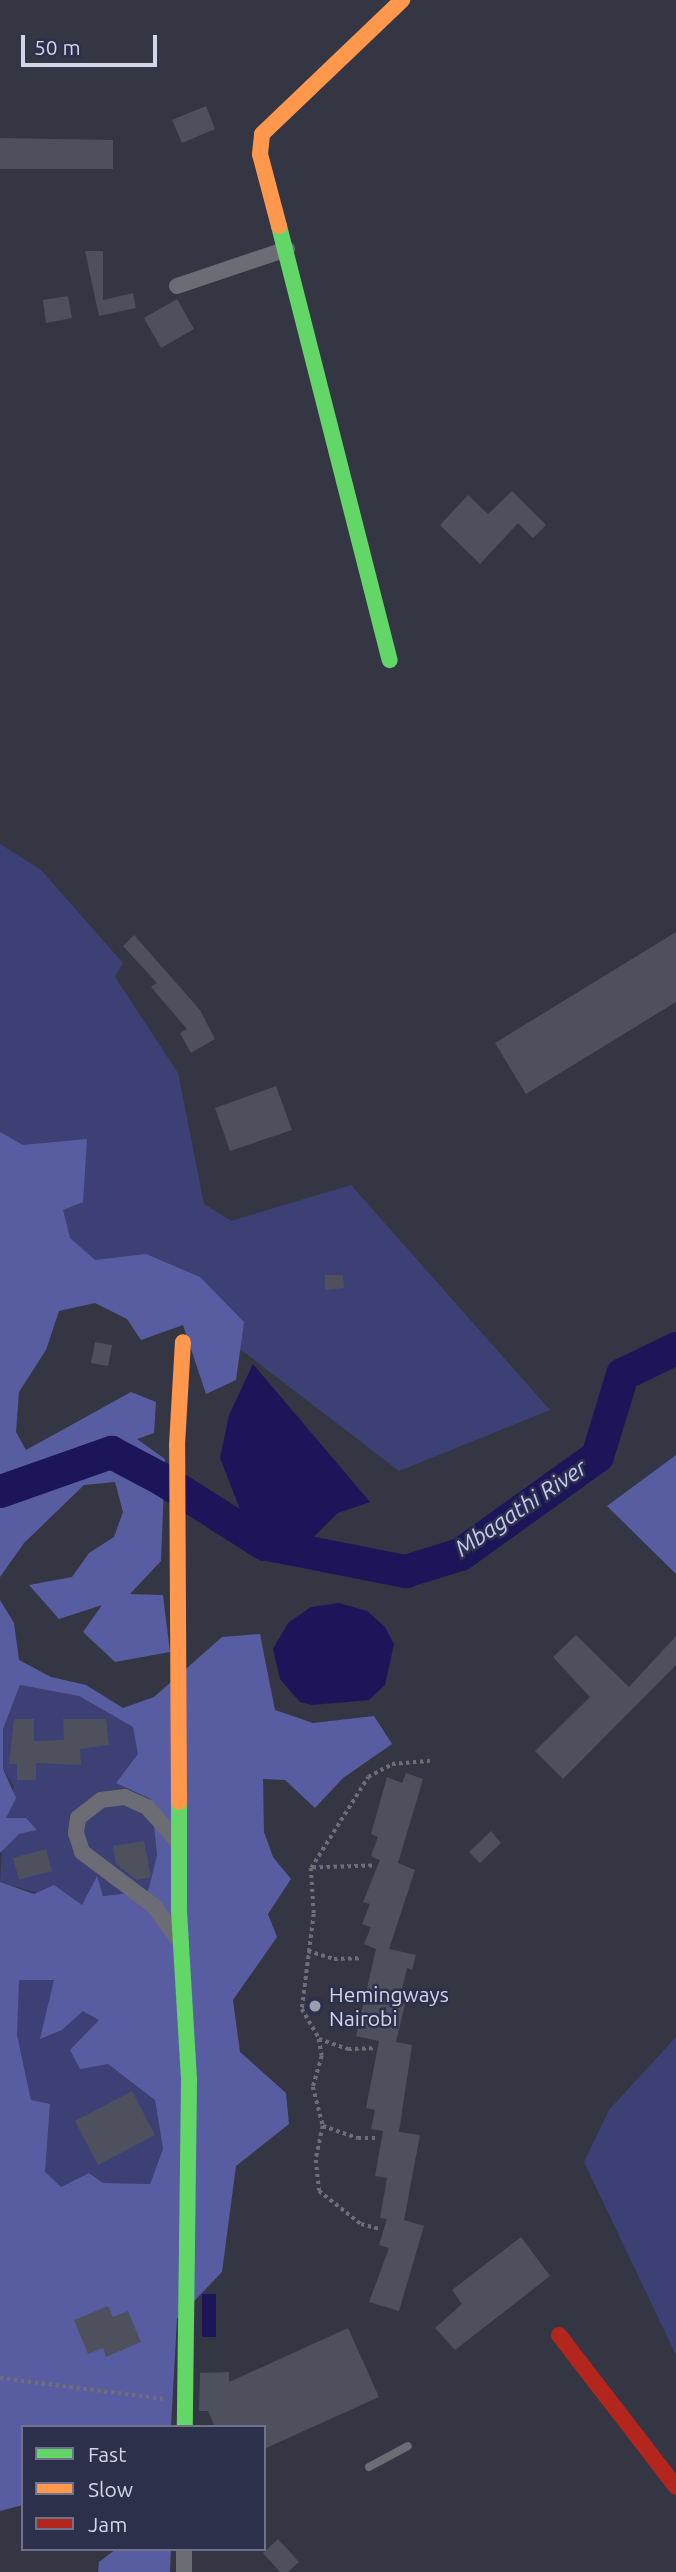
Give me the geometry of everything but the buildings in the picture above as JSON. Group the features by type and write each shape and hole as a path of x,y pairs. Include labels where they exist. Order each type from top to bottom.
{"street":[{"path":"390,660 287,249 260,154 262,134 402,0"},
{"path":"177,286 287,249"},
{"path":"183,1342 177,1445 178,1843 189,2081 185,2425"},
{"path":"178,1843 147,1807 125,1797 101,1800 78,1818 76,1833 82,1852 154,1906 181,1943"},
{"path":"559,2335 676,2487"},
{"path":"184,2551 184,2572"}],"lane":[{"path":"369,2467 408,2446"}],"path":[{"path":"380,2229 361,2224 319,2190 316,2160 323,2126 313,2087 320,2069 319,2039 302,2009 307,1951 314,1914 311,1868 368,1777 391,1764 430,1761"},
{"path":"311,1868 372,1867"},
{"path":"307,1951 334,1959 359,1958"},
{"path":"319,2039 348,2049 373,2048"},
{"path":"323,2126 358,2138 378,2137"},
{"path":"0,2378 186,2402"}],"shaded area":[{"path":"0,844 41,870 123,963 115,977 178,1073 204,1204 231,1221 351,1185 550,1410 399,1471 236,1346 166,1284 0,1267"},
{"path":"0,1132 23,1145 87,1139 83,1202 63,1210 70,1238 95,1260 146,1254 200,1277 244,1322 236,1380 206,1394 183,1325 141,1340 127,1319 95,1303 59,1311 46,1350 19,1392 16,1432 26,1450 131,1392 156,1402 154,1433 137,1439 165,1459 161,1561 130,1594 163,1595 170,1652 115,1662 83,1632 102,1605 59,1619 29,1585 72,1577 89,1553 114,1537 123,1512 115,1482 84,1485 24,1543 0,1577"},
{"path":"253,1364 370,1502 338,1513 296,1554 260,1561 220,1458 229,1415"},
{"path":"676,1455 676,1574 607,1506"},
{"path":"0,1600 14,1623 19,1660 51,1677 86,1685 123,1708 154,1697 222,1637 260,1634 275,1710 313,1723 374,1716 392,1744 343,1778 315,1808 285,1780 263,1779 264,1832 273,1857 291,1879 268,1914 277,1937 233,2000 240,2052 286,2093 289,2124 236,2166 222,2272 177,2319 171,2425 21,2425 21,2506 0,2511 0,1882 34,1894 54,1885 82,1905 97,1876 103,1896 148,1891 157,1855 151,1799 116,1783 138,1754 133,1727 79,1696 20,1685 3,1729 3,1769 16,1798 6,1818 26,1818 37,1830 19,1834 0,1853","holes":["19,1980 54,1980 40,2039 62,2030 83,2011 99,2020 70,2050 80,2069 108,2064 155,2100 163,2149 150,2184 103,2183 89,2173 61,2187 45,2172 50,2104 31,2100 17,2035"]},
{"path":"339,1603 367,1611 385,1627 394,1644 385,1685 369,1700 312,1705 300,1702 280,1679 273,1649 288,1623 311,1607"},
{"path":"20,1685 79,1696 133,1727 151,1799 157,1855 148,1891 103,1896 96,1877 82,1906 0,1882 2,1850 19,1834 37,1830 6,1819 14,1786 3,1769 3,1729"},
{"path":"18,1980 54,1980 62,2030 83,2011 99,2019 108,2064 155,2099 163,2149 150,2184 103,2183 89,2173 61,2187 44,2172 50,2104 31,2101 17,2035"},
{"path":"676,2037 676,2355 584,2162 609,2110"},
{"path":"202,2294 216,2294 216,2337 202,2337"},
{"path":"113,2551 171,2551 170,2572 98,2572 99,2562"}],"waterway":[{"name":"Mbagathi River","path":"0,1491 111,1452 162,1479 263,1543 405,1571 460,1554 597,1456 622,1374 676,1348"}],"traffic: fast":[{"path":"279,226 390,660"},
{"path":"179,1802 179,1911 189,2081 185,2425"}],"traffic: slow":[{"path":"279,226 260,154 262,134 402,0"},
{"path":"179,1802 177,1445 183,1342"}],"traffic: jam":[{"path":"559,2335 676,2487"}],"place":[{"name":"Hemingways Nairobi","path":"315,2006"}]}
